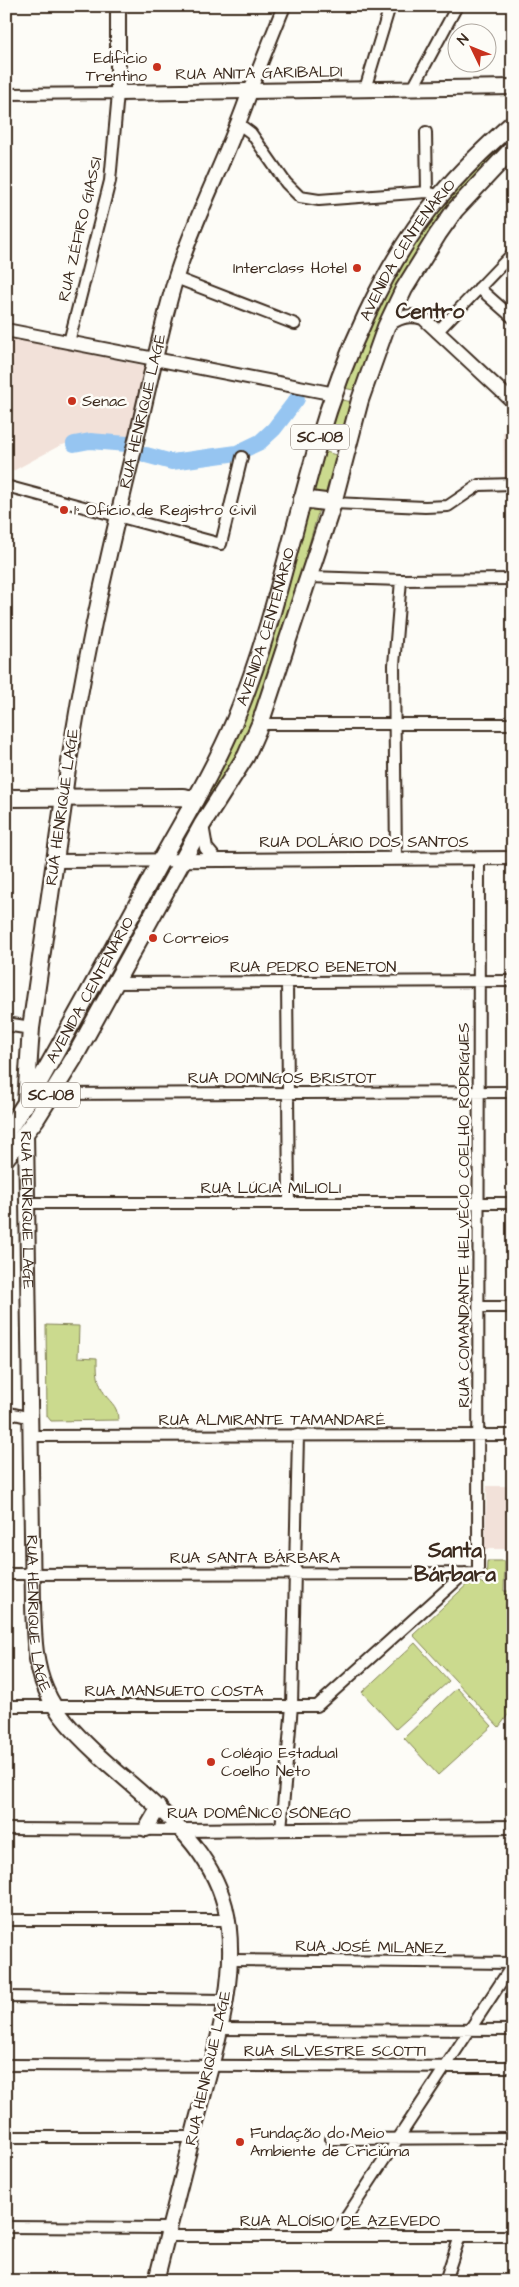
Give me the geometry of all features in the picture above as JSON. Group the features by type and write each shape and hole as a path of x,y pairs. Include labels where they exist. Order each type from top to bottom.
{"main road":[{"path":"118,6 118,92"},
{"name":"RUA ANITA GARIBALDI","path":"118,92 513,87"},
{"name":"RUA HENRIQUE LAGE","path":"156,2281 220,2029 229,1960 227,1920 221,1896 210,1870 201,1855 182,1830 159,1807 84,1741 55,1706 46,1689 37,1654 33,1574 26,1106 31,1028 83,672 117,516 176,278 239,124 250,91"},
{"name":"AVENIDA CENTENÁRIO","path":"6,1133 26,1106 55,1055 161,860 193,796 225,742 252,675 301,510 302,498 335,394 353,346 383,284 434,194 513,123"},
{"name":"AVENIDA CENTENÁRIO","path":"6,1158 26,1132 74,1058 202,825 237,771 260,724 333,503 360,400 386,327 404,289 438,234 456,210 513,148"},
{"path":"335,394 360,400"},
{"path":"302,498 333,503"},
{"path":"6,798 193,796 200,809 202,825"},
{"path":"31,1028 41,1046 55,1055 74,1058"},
{"path":"146,1829 159,1807"}],"street":[{"name":"RUA HENRIQUE LAGE","path":"250,91 284,6"},
{"path":"365,89 390,6"},
{"path":"414,88 457,6"},
{"name":"RUA ANITA GARIBALDI","path":"6,94 118,92"},
{"name":"RUA ZÉFIRO GIASSI","path":"69,342 110,181 118,92"},
{"path":"239,124 250,132 293,193 300,197 319,200 434,194 426,132"},
{"path":"437,332 513,252"},
{"path":"176,278 295,324"},
{"path":"479,288 513,318"},
{"path":"386,327 394,320 413,315 423,318 513,402"},
{"path":"6,330 335,394"},
{"path":"6,486 221,544 242,457"},
{"path":"333,503 448,506 479,485 513,484"},
{"path":"309,577 401,580 513,579"},
{"path":"396,858 395,659 401,580"},
{"path":"260,724 513,724"},
{"path":"202,825 206,848 216,860"},
{"name":"RUA COMANDANTE HELVÉCIO COELHO RODRIGUES","path":"478,1573 479,858"},
{"name":"RUA DOLÁRIO DOS SANTOS","path":"54,861 513,858"},
{"name":"RUA PEDRO BENETON","path":"114,983 513,981"},
{"path":"287,982 289,1203"},
{"path":"6,1024 31,1028"},
{"name":"RUA DOMINGOS BRISTOT","path":"51,1094 513,1092"},
{"name":"RUA LÚCIA MILIOLI","path":"28,1203 513,1203"},
{"path":"479,1307 513,1307"},
{"path":"6,1412 32,1418"},
{"path":"281,1829 292,1706 298,1435"},
{"name":"RUA ALMIRANTE TAMANDARÉ","path":"32,1436 513,1435"},
{"name":"RUA MANSUETO COSTA","path":"6,1706 317,1706 465,1573"},
{"name":"RUA SANTA BÁRBARA","path":"6,1574 478,1573"},
{"name":"RUA DOMÊNICO SÔNEGO","path":"6,1829 513,1828"},
{"path":"6,1920 227,1920"},
{"name":"RUA JOSÉ MILANEZ","path":"229,1960 513,1964"},
{"path":"334,2236 513,1964"},
{"path":"6,1997 224,2000"},
{"path":"220,2029 513,2030"},
{"name":"RUA SILVESTRE SCOTTI","path":"6,2065 513,2066"},
{"path":"6,2137 192,2137"},
{"path":"331,2139 513,2138"},
{"name":"RUA ALOÍSIO DE AZEVEDO","path":"6,2227 334,2236 513,2236"},
{"path":"445,2281 460,2236"}],"shaded area":[{"name":"Senac","path":"6,337 147,366 128,439 89,437 59,446 13,471 6,469"},
{"path":"503,432 513,432 513,477 504,478"},
{"path":"487,1486 513,1486 513,1549 485,1549"}],"green space":[{"path":"513,128 513,142 436,228 358,391 344,388 370,319 427,220"},
{"path":"336,399 353,402 340,446 324,441"},
{"path":"323,451 339,456 328,498 311,491"},
{"path":"309,507 319,509 288,619 263,694 243,745 211,804 208,787"},
{"path":"192,816 197,828 76,1046 62,1048"},
{"path":"46,1325 79,1326 78,1357 97,1358 100,1385 104,1394 115,1406 118,1420 51,1421 47,1416"},
{"path":"487,1561 505,1561 504,1591 513,1591 513,1708 499,1727 413,1635 473,1579 486,1585"},
{"path":"415,1643 449,1681 396,1729 362,1692"},
{"path":"457,1688 492,1726 438,1775 404,1738"}],"waterway":[{"path":"146,455 172,462 237,453 260,442 274,429 297,399"},
{"path":"74,444 90,441 127,444"}],"place":[{"name":"Edificio Trentino","path":"157,67"},
{"name":"Interclass Hotel","path":"357,268"},
{"name":"Senac","path":"72,401"},
{"name":"1° Ofício de Registro Civil","path":"64,510"},
{"name":"Correios","path":"153,938"},
{"name":"Colégio Estadual Coelho Neto","path":"211,1762"},
{"name":"Fundação do Meio Ambiente de Criciúma","path":"240,2142"}],"district":[{"name":"Centro","path":"430,311"},
{"name":"Santa Bárbara","path":"455,1562"}]}
